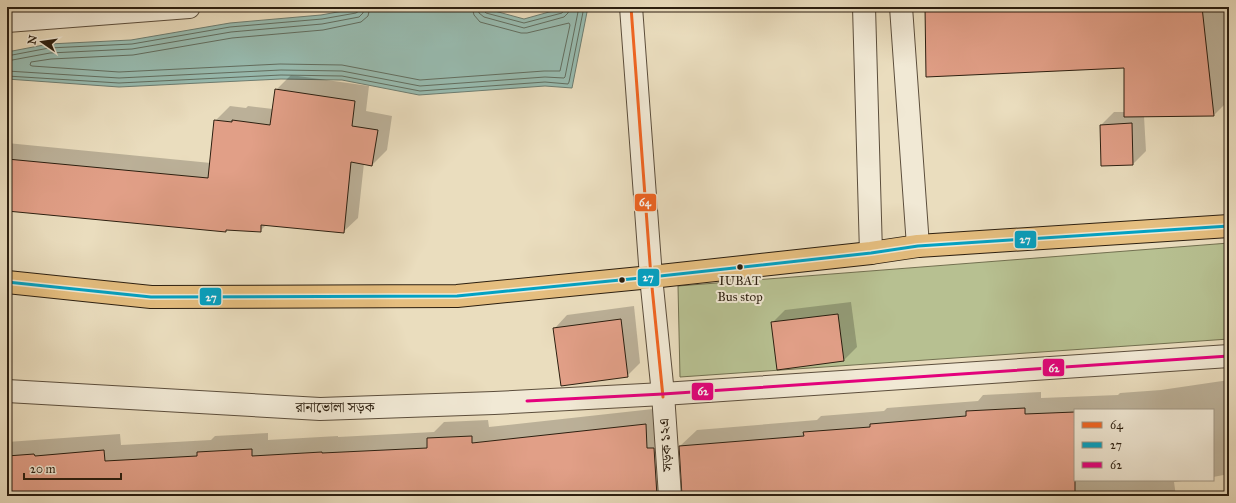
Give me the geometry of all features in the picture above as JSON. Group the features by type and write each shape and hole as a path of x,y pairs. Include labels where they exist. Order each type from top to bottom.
{"highway":[{"path":"7,282 151,297 457,296 651,277 871,253 918,246 1229,226"}],"street":[{"path":"7,21 189,7"},
{"name":"সড়ক ১২এ","path":"631,7 651,277 663,394 670,496"},
{"path":"864,7 871,253"},
{"path":"901,7 918,246"},
{"name":"রানাভোলা সড়ক","path":"7,391 320,409 494,403 663,394 1229,356"}],"green space":[{"path":"1229,243 1229,339 680,377 678,286"}],"water":[{"path":"365,7 480,7 524,19 567,7 588,7 572,88 545,86 419,95 342,80 281,79 119,87 7,79 7,52 49,44 131,40 230,23 321,15"}],"building":[{"path":"925,7 1202,7 1214,116 1124,117 1124,68 926,77"},
{"path":"275,89 355,101 352,126 378,130 372,166 351,162 344,233 261,225 261,232 226,230 226,232 7,211 7,159 208,178 214,120 232,122 232,120 270,125"},
{"path":"1132,123 1133,165 1101,166 1100,125"},
{"path":"838,314 844,361 777,370 771,322"},
{"path":"621,319 628,377 561,386 553,328"},
{"path":"1025,408 1025,414 1074,412 1075,496 682,496 679,446 804,436 803,432 870,427 870,424 966,416 966,411"},
{"path":"646,424 647,448 654,448 657,496 7,496 7,456 34,454 35,456 104,450 105,461 197,456 197,452 252,449 252,456 427,448 427,438 472,436 472,443"}],"transit line":[{"name":"64","path":"631,7 651,277 663,397"},
{"name":"27","path":"7,282 151,297 457,296 651,277 871,253 918,246 1229,226"},
{"name":"62","path":"527,401 663,394 1229,356"}],"place":[{"name":"IUBAT Bus stop","path":"740,267"}]}
